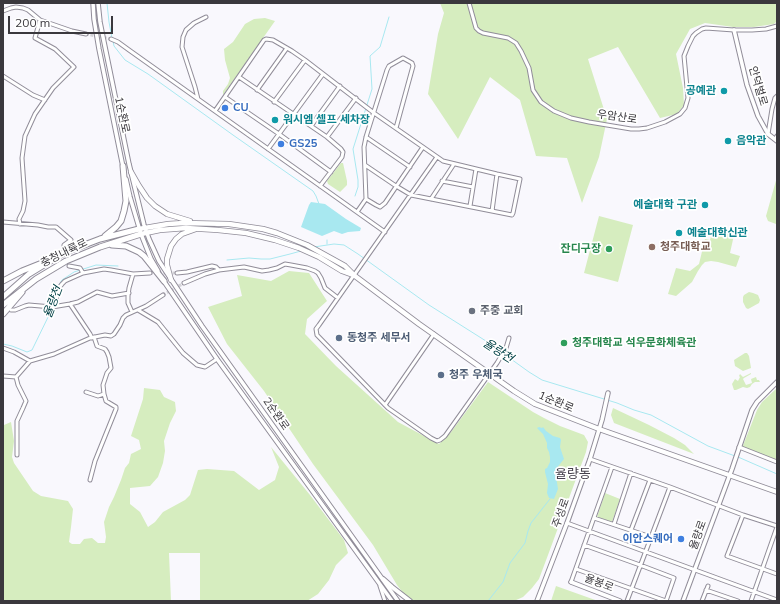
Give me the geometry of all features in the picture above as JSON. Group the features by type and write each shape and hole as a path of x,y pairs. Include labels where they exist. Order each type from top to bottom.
{"highway":[{"path":"100,239 116,227 124,214 126,201 123,166"},
{"name":"충청내륙로","path":"3,296 30,274 60,255 100,239 143,231"},
{"name":"충청내륙로","path":"3,305 32,281 66,261 143,231"},
{"path":"105,246 130,247 139,252 164,281"},
{"path":"3,281 22,271 60,255"},
{"path":"3,314 32,281"}],"main road":[{"path":"131,172 147,198 158,209 172,216 197,222"},
{"name":"1순환로","path":"143,231 168,224 197,222 229,224 263,229 283,235 328,255 345,266 355,276 489,374 535,404 599,429 777,492"},
{"name":"1순환로","path":"143,231 173,228 202,228 246,233 295,247 355,276"},
{"path":"171,280 167,265 168,253 171,246 182,234 202,228"},
{"path":"382,579 410,601"}],"street":[{"name":"1순환로","path":"93,3 99,49 130,198 143,231"},
{"name":"1순환로","path":"98,3 100,22 143,231"},
{"name":"우암산로","path":"470,3 476,28 479,31 508,38 516,43 528,68 533,90 541,102 554,111 571,118 639,129 665,122 680,114 685,108 688,98 684,56 693,36 702,29 766,29 777,26"},
{"path":"3,11 16,7 22,8 28,10 40,20 72,31 86,34"},
{"path":"198,99 196,87 182,47 183,37 186,30 194,22 206,18"},
{"path":"20,224 19,219 23,211 25,201 22,158 25,136 35,114 53,88 74,67 55,49 36,38 40,20"},
{"name":"안덕벌로","path":"734,30 747,85 758,116 768,134 776,139"},
{"path":"111,39 118,42 385,232"},
{"path":"214,111 262,43 266,39 273,40 305,60 374,113 443,161 520,179 512,215 411,195 365,165"},
{"path":"257,90 287,48"},
{"path":"357,212 366,199 364,147 366,137 389,66 403,58 412,63 413,66 396,128"},
{"path":"274,102 305,60"},
{"path":"268,149 323,74"},
{"path":"3,76 33,95 45,100"},
{"path":"239,77 341,149 343,152 342,157 320,186"},
{"path":"310,126 340,86"},
{"path":"225,96 331,172"},
{"path":"768,134 772,109 777,96"},
{"path":"326,137 356,98"},
{"path":"366,137 410,167"},
{"path":"366,199 380,207 423,147"},
{"path":"437,157 355,276 316,329 317,335 388,408 431,438 438,441 445,436 497,363 506,348 509,338"},
{"path":"431,199 454,164"},
{"path":"470,206 476,169"},
{"path":"492,211 497,174"},
{"path":"442,181 473,188"},
{"path":"3,222 56,227 71,240 64,245 64,247"},
{"name":"2순환로","path":"143,231 171,280 398,601"},
{"name":"2순환로","path":"143,231 151,259 164,281 217,359 392,601"},
{"path":"184,283 205,274 220,270 244,267 262,271 277,268 285,264 308,268 315,271 318,273 325,288 338,298"},
{"path":"69,266 80,268 83,273"},
{"path":"177,273 212,266 220,270"},
{"path":"57,306 57,294 62,284 65,281 83,273 104,269 133,274 150,273"},
{"path":"132,312 128,303 130,283 133,274"},
{"path":"11,310 25,306 57,306 70,304 78,302 97,292 112,296 129,293"},
{"path":"16,377 30,361 54,354 93,338 105,335 111,336 120,325 122,318 163,295"},
{"path":"70,304 97,346 105,349 107,352 111,368 107,373 103,385 104,394 106,401 116,407 95,462 90,480"},
{"path":"138,310 158,322 183,353 197,365 205,367 217,359"},
{"path":"385,405 434,334"},
{"path":"3,348 30,361"},
{"path":"3,376 16,377"},
{"path":"16,377 18,385 26,401 17,421 17,455"},
{"name":"율량로","path":"683,601 738,453 752,410 757,402 777,382"},
{"path":"86,392 98,396 104,394"},
{"name":"주성로","path":"537,601 590,459 608,393"},
{"path":"740,447 777,462"},
{"path":"590,459 777,526 751,601"},
{"path":"571,582 612,467"},
{"path":"614,524 631,473"},
{"path":"632,530 650,480"},
{"path":"627,601 670,487"},
{"path":"743,515 727,556 777,574"},
{"path":"594,518 651,537"},
{"path":"567,523 777,600"},
{"path":"576,569 666,601 674,578 584,545"},
{"name":"율봉로","path":"571,582 620,601"},
{"path":"380,584 385,601"},
{"path":"702,601 708,586"},
{"path":"706,590 738,601"}],"green space":[{"path":"440,3 777,3 777,21 774,24 754,27 733,27 705,23 690,29 676,54 683,88 684,105 677,114 660,118 618,47 588,59 607,119 599,157 582,203 567,158 536,156 520,100 490,77 458,139 428,94 438,34 444,13"},
{"path":"265,18 275,21 223,95 223,91 230,78 225,60 224,49 233,42 245,24 254,19"},
{"path":"341,163 343,163 347,185 340,192 328,184 327,181"},
{"path":"777,177 776,224 768,221 766,216"},
{"name":"잔디구장","path":"599,216 633,225 618,282 584,273"},
{"path":"713,229 734,235 730,253 740,256 736,267 718,262 705,262 692,282 676,296 668,294 676,268 690,271 699,264 705,239 710,240"},
{"path":"289,271 309,273 327,301 307,319 305,334 336,366 398,422 439,444 451,432 488,382 533,412 560,426 584,435 588,442 586,452 539,579 523,597 514,601 416,601 407,598 397,585 373,545 313,464 264,391 227,344 208,307 242,296 237,275 271,281"},
{"path":"749,292 758,295 760,300 759,303 748,309 743,302 743,297"},
{"path":"745,353 749,356 751,368 743,371 735,366 734,360"},
{"path":"751,373 743,379 746,385 752,383 751,379 756,377 760,382 755,382 747,388 743,387 734,390 732,384 735,379 738,381 740,374 743,377"},
{"path":"144,388 160,390 164,397 175,402 176,411 164,441 165,451 163,463 158,477 150,486 130,488 130,504 140,512 148,527 155,522 163,512 185,500 190,495 198,470 207,469 234,471 259,490 275,480 279,467 271,447 344,540 348,553 336,565 329,580 318,594 307,601 200,601 200,553 169,553 171,601 3,601 3,426 11,422 14,441 12,457 14,463 33,491 41,496 68,501 73,509 69,542 72,544 80,544 84,539 92,538 98,543 105,543 106,537 104,522 109,507 125,468 129,463 131,454 141,449 139,440 131,436 143,399"},
{"path":"777,388 777,460 742,448 757,410 762,402"},
{"path":"613,408 674,438 685,445 694,454 614,423 611,415"},
{"path":"605,493 620,499 612,522 597,517"},
{"path":"556,586 598,601 551,601"}],"water":[{"path":"311,202 325,204 361,228 360,231 342,234 334,231 322,236 301,227"},
{"path":"543,427 546,431 553,436 560,438 561,440 560,447 564,459 556,469 558,489 554,499 549,498 547,493 548,484 545,469 550,462 550,457 547,443 543,434 537,428"}],"waterway":[{"path":"107,3 112,38"},
{"path":"355,196 358,187 358,180 353,149 372,89 370,56 380,47 389,17"},
{"path":"113,41 114,46 125,60 148,74 313,191 319,204"},
{"name":"율량천","path":"314,247 334,244 344,245 429,305 501,352"},
{"name":"율량천","path":"227,260 249,258 270,259 301,251"},
{"name":"율량천","path":"53,306 57,288 62,280 74,272 96,265 118,266"},
{"name":"율량천","path":"3,344 27,352 32,350 52,309"},
{"name":"율량천","path":"504,354 542,380 651,415 708,446 735,456"},
{"name":"율량천","path":"738,457 777,474"},
{"path":"488,601 503,582 510,563 525,543 531,523 550,499"}],"tunnel":[{"path":"86,34 111,39"},
{"path":"65,252 69,266"},
{"path":"150,273 177,273"},
{"path":"163,295 184,283"}],"place":[{"name":"공예관","path":"724,91"},
{"name":"CU","path":"225,108"},
{"name":"워시엠 셀프 세차장","path":"275,120"},
{"name":"음악관","path":"728,141"},
{"name":"GS25","path":"281,144"},
{"name":"예술대학 구관","path":"705,205"},
{"name":"예술대학신관","path":"679,233"},
{"name":"청주대학교","path":"652,247"},
{"name":"잔디구장","path":"609,249"},
{"name":"주중 교회","path":"472,311"},
{"name":"동청주 세무서","path":"339,338"},
{"name":"청주대학교 석우문화체육관","path":"564,343"},
{"name":"청주 우체국","path":"441,375"},
{"name":"이안스퀘어","path":"681,539"}],"district":[{"name":"율량동","path":"573,474"}]}
